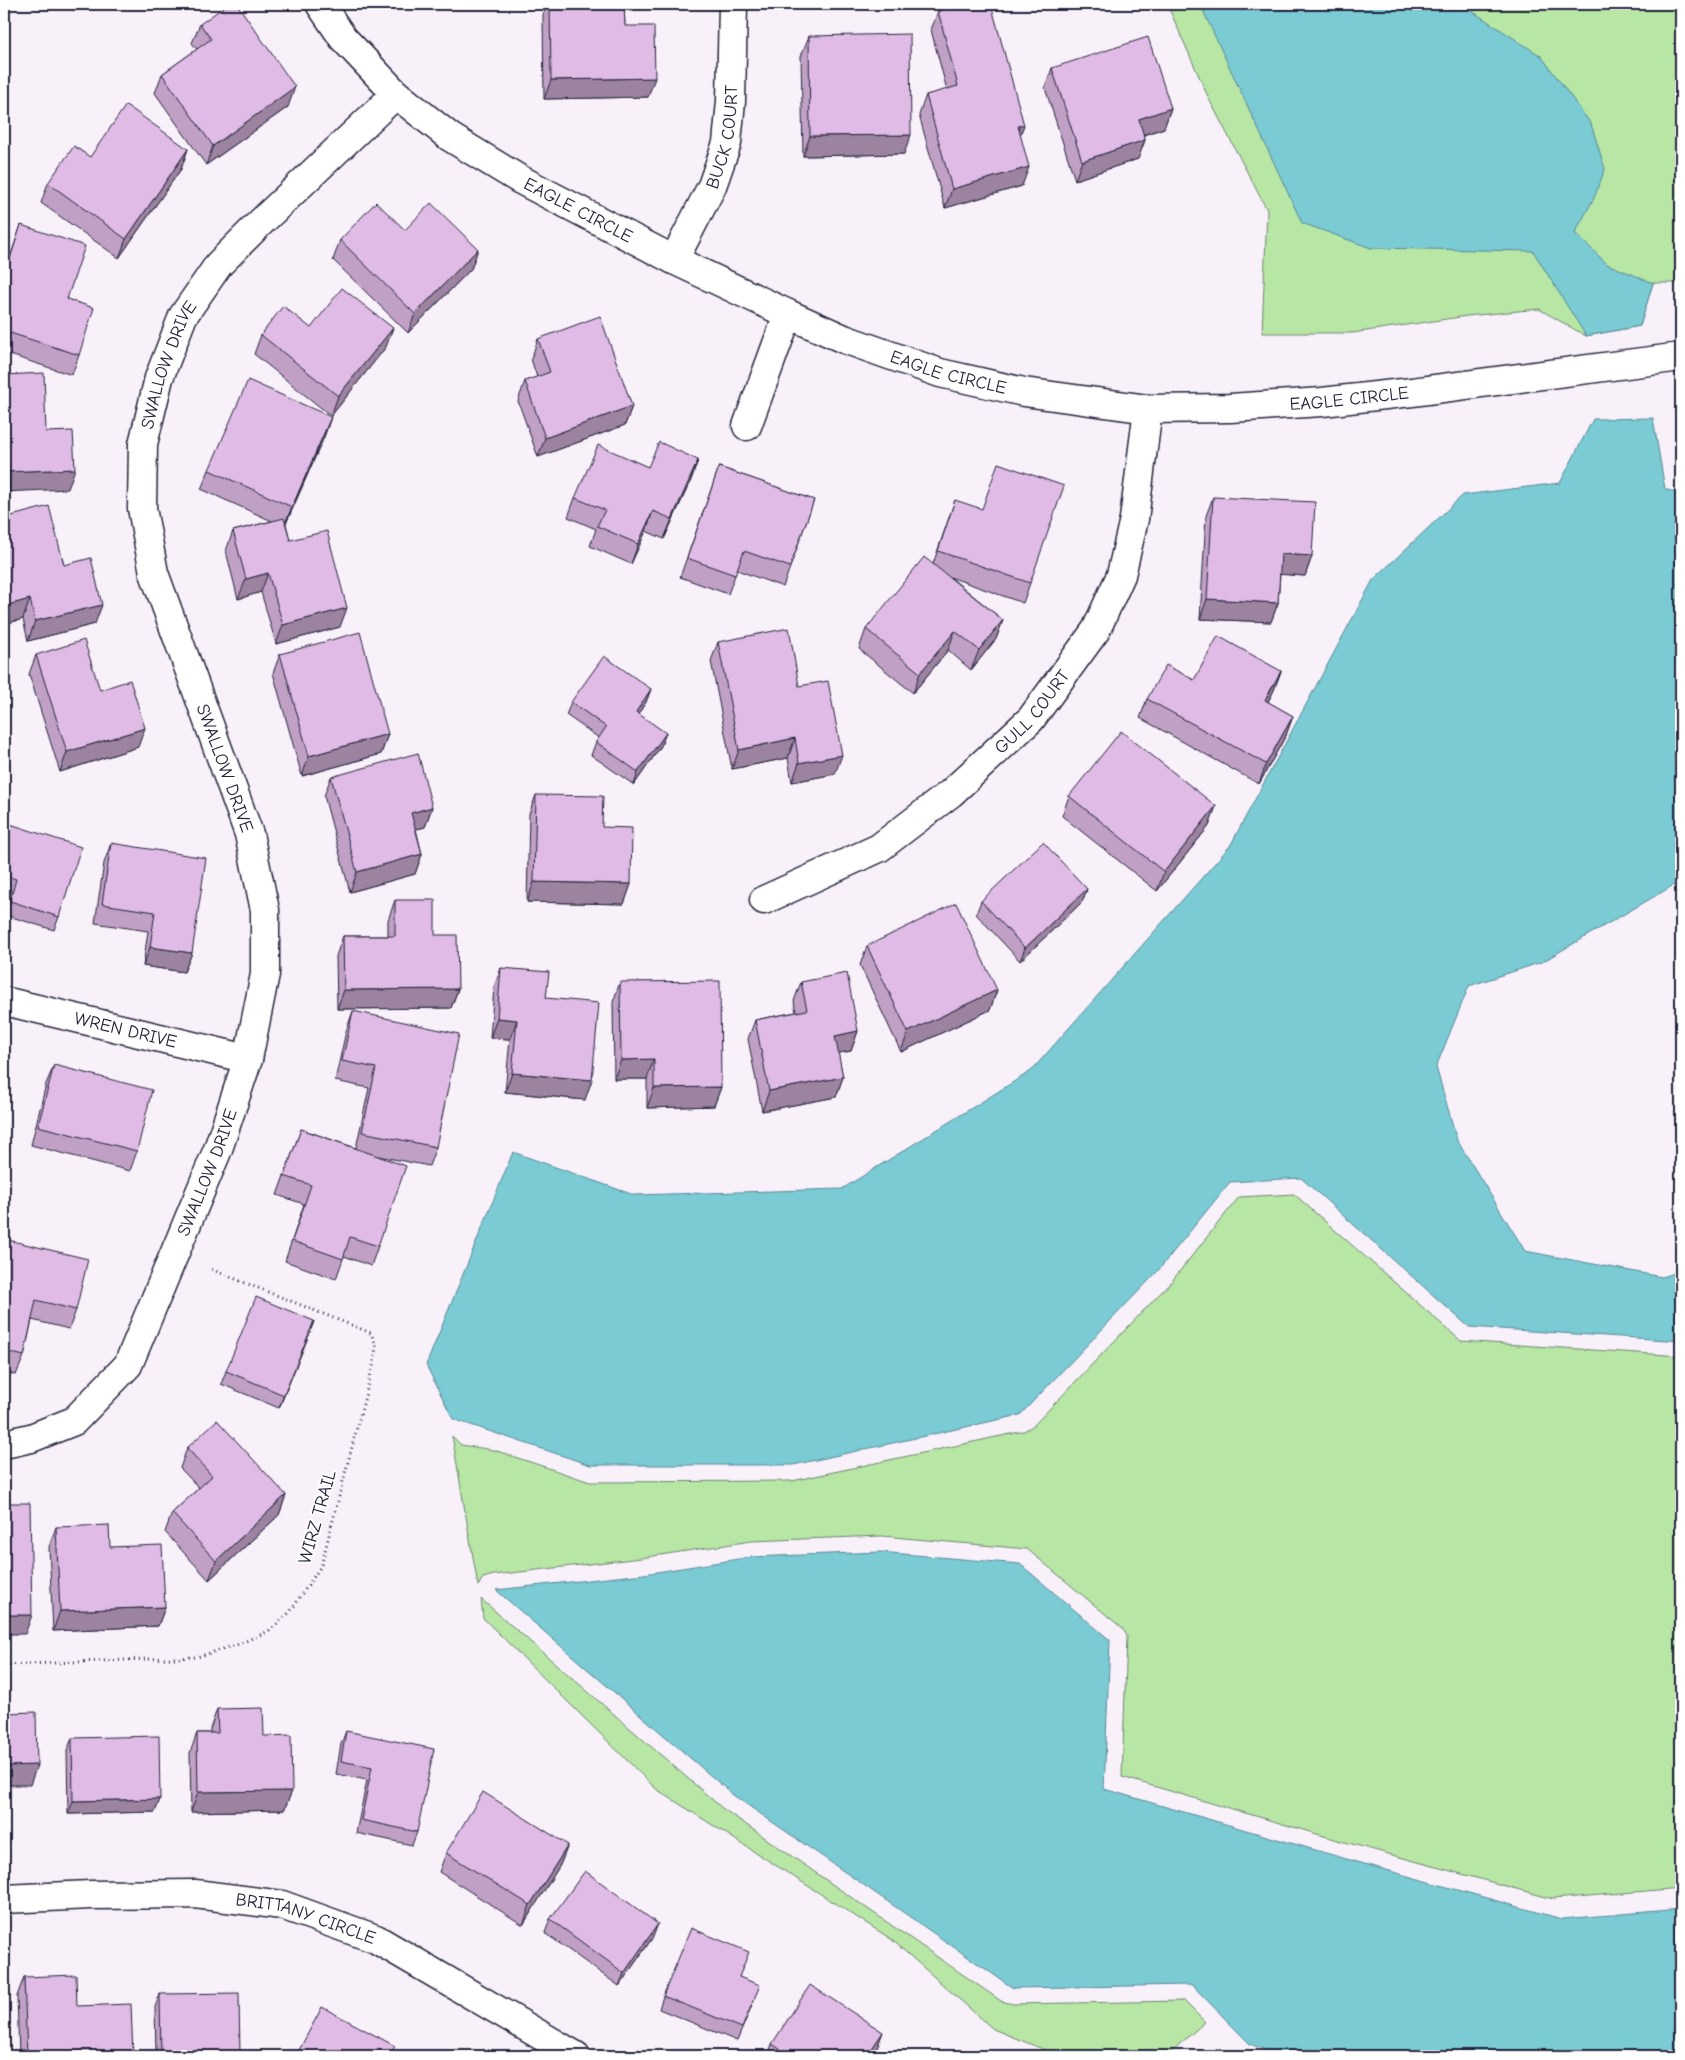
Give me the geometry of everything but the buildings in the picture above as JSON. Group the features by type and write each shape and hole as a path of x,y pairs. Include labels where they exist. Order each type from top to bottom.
{"street":[{"name":"EAGLE CIRCLE","path":"320,4 343,38 396,94 450,137 519,179 674,260 788,314 844,339 940,373 1024,392 1148,408 1230,408 1322,402 1412,392 1681,356"},
{"name":"BUCK COURT","path":"674,260 712,186 727,143 731,101 733,4"},
{"name":"SWALLOW DRIVE","path":"4,1444 31,1438 74,1421 128,1365 218,1149 248,1059 265,974 265,910 249,834 154,573 142,508 142,444 159,378 183,316 219,264 396,94"},
{"path":"747,426 788,314"},
{"name":"GULL COURT","path":"764,900 880,848 951,794 1031,719 1096,630 1121,575 1134,519 1148,408"},
{"name":"WREN DRIVE","path":"4,1001 248,1059"},
{"name":"BRITTANY CIRCLE","path":"4,1899 195,1894 282,1905 376,1939 576,2056"}],"path":[{"name":"WIRZ TRAIL","path":"4,1665 197,1657 239,1644 269,1631 290,1612 321,1566 374,1362 376,1346 371,1332 208,1268"}],"green space":[{"path":"1167,4 1681,4 1681,283 1653,283 1640,326 1586,336 1539,309 1467,316 1353,333 1262,333 1267,210 1209,99"},
{"path":"1294,1194 1461,1341 1681,1356 1681,1888 1553,1899 1341,1841 1122,1777 1127,1636 1122,1628 1027,1549 882,1536 751,1541 641,1558 494,1575 483,1578 478,1586 452,1436 461,1445 494,1450 590,1482 792,1481 1024,1431 1034,1425 1171,1282 1239,1197"},
{"path":"481,1599 722,1808 1001,2001 1013,2004 1184,2001 1205,2022 1166,2056 1060,2056 993,2029 891,1939 656,1789 483,1618"}],"water":[{"path":"1200,4 1461,4 1541,56 1591,124 1605,169 1594,198 1575,233 1607,264 1653,283 1640,326 1586,336 1533,251 1371,248 1302,223"},
{"path":"1653,418 1665,489 1681,494 1681,881 1542,962 1469,986 1436,1067 1457,1140 1525,1251 1662,1277 1681,1271 1681,1341 1469,1327 1301,1178 1230,1182 1157,1272 1020,1415 793,1465 590,1465 453,1419 426,1365 513,1152 634,1195 842,1189 1031,1071 1230,846 1373,580 1463,495 1560,483 1593,419"},
{"path":"880,1552 1020,1564 1110,1640 1104,1789 1562,1919 1681,1909 1681,2056 1280,2056 1250,2044 1192,1985 1013,1988 733,1795 496,1590 644,1574 751,1557"}]}
